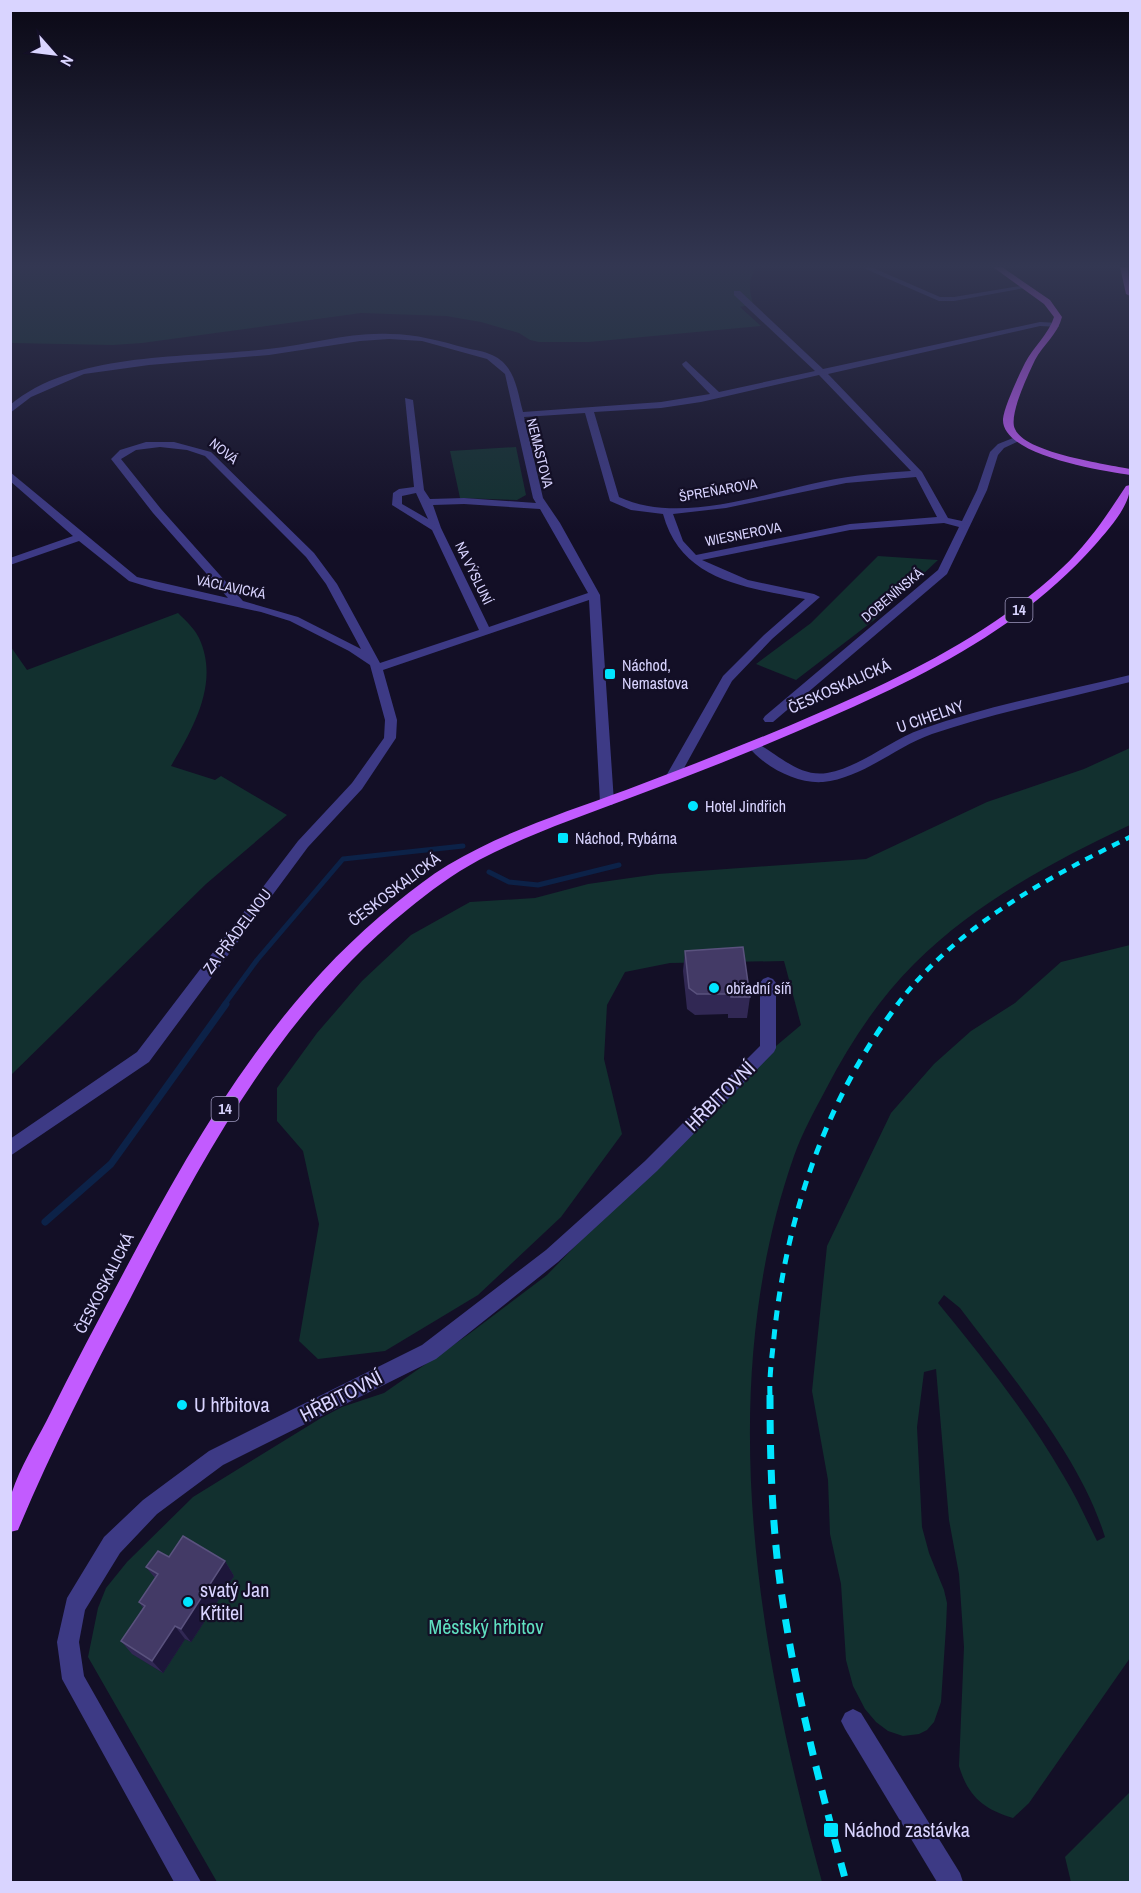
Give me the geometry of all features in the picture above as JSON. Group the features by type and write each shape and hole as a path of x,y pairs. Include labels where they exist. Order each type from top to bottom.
{"main road":[{"path":"1035,355 1008,419 1007,430 1016,440 1047,453 1131,472"},
{"name":"ČESKOSKALICKÁ","path":"10,1522 34,1465 207,1134 271,1040 354,946 434,881 488,850 550,823 754,746 907,679 984,636 1022,608 1069,567 1099,535 1131,488"}],"street":[{"name":"NEMASTOVA","path":"13,406 28,395 82,372 149,362 226,355"},
{"name":"NEMASTOVA","path":"485,355 502,365 509,373 517,415 541,506 555,523 594,595 607,802"},
{"path":"803,355 920,474 944,520"},
{"path":"517,415 661,405 717,396 904,355"},
{"path":"686,364 717,396"},
{"path":"408,400 418,490"},
{"name":"ŠPREŇAROVA","path":"589,410 614,499 631,507 667,512 699,509 846,480 920,474"},
{"name":"DOBENÍNSKÁ","path":"768,719 943,572 982,490 993,454 1001,446 1016,440"},
{"name":"NOVÁ","path":"239,604 157,511 116,459 121,452 134,447 171,446 196,448 208,454 310,555 331,584 377,668"},
{"name":"VÁCLAVICKÁ","path":"10,475 80,537 134,579 154,586 239,604 294,619 353,649 377,668"},
{"name":"NA VÝSLUNÍ","path":"436,528 397,505 397,495 403,491 418,490 427,502 436,528 485,631"},
{"path":"427,502 464,501 541,506"},
{"path":"667,512 673,534 692,559"},
{"name":"WIESNEROVA","path":"692,559 850,527 944,520 966,525"},
{"path":"10,561 80,537"},
{"name":"WIESNEROVA","path":"673,776 727,679 768,637 814,597 760,587 719,573 692,559"},
{"path":"377,668 594,595"},
{"name":"ZA PŘÁDELNOU","path":"10,1149 143,1057 303,844 357,786 390,738 391,720 377,668"},
{"name":"U CIHELNY","path":"754,746 786,771 808,778 825,778 843,772 925,732 1131,679"},
{"name":"HŘBITOVNÍ","path":"188,1882 73,1679 68,1642 75,1606 112,1545 150,1507 216,1458 429,1352 552,1256 651,1166 768,1048 768,983"},
{"path":"853,1721 951,1882"}],"green space":[{"path":"516,447 526,495 517,500 460,498 450,451"},
{"path":"878,556 938,560 873,621 796,680 756,664 811,623"},
{"path":"178,613 199,638 205,655 207,672 201,705 195,721 171,766 215,780 221,776 287,815 206,884 11,1075 11,647 27,670"},
{"name":"Městský hřbitov","path":"1130,748 1130,825 1044,869 989,903 938,942 888,992 845,1055 805,1130 794,1156 769,1245 755,1336 750,1427 753,1520 763,1612 779,1704 822,1882 217,1882 88,1657 98,1608 106,1588 127,1562 193,1497 321,1418 342,1407 384,1393 469,1334 547,1275 744,1073 801,1025 784,961 670,963 625,972 607,1005 604,1059 622,1134 561,1217 478,1295 385,1351 318,1359 299,1341 319,1224 303,1151 277,1121 277,1088 317,1033 362,981 411,935 470,902 535,898 588,884 658,874 866,859 987,802 1084,769","holes":["234,1576 191,1642 185,1639 163,1673 133,1654"]},
{"path":"1130,945 1130,1658 1029,1803 1013,1818 985,1806 978,1800 967,1786 959,1766 964,1647 959,1574 949,1520 936,1369 924,1372 917,1427 922,1527 929,1553 944,1590 947,1603 946,1627 941,1702 934,1722 927,1730 919,1734 903,1736 888,1731 865,1709 853,1686 846,1660 841,1584 830,1534 828,1480 812,1391 827,1246 891,1113 934,1064 971,1031 1015,1003 1061,962","holes":["944,1295 960,1308 1022,1389 1062,1447 1094,1507 1105,1537 1097,1541 1077,1499 1035,1430 988,1365 938,1303"]},
{"path":"1130,1792 1130,1882 1071,1882 1065,1857"}],"building":[{"path":"743,947 750,997 731,997 731,994 697,994 689,988 685,951"},
{"name":"svatý Jan Křtitel","path":"183,1536 225,1561 181,1629 175,1626 152,1661 121,1641 145,1606 139,1602 158,1574 146,1567 158,1551 169,1557"}],"waterway":[{"path":"224,1005 257,960 343,859 463,846"},
{"path":"489,872 509,882 538,885 619,865"},
{"path":"45,1222 111,1164 226,1004"}],"railway":[{"path":"897,1005 920,977 946,952 1003,908 1065,870 1130,837"},
{"path":"770,1395 780,1292 788,1248 813,1162 850,1080 872,1041 898,1004"},
{"path":"770,1395 774,1517 787,1627 809,1737 846,1882"}],"place":[{"name":"Náchod, Nemastova","path":"610,674"},
{"name":"Hotel Jindřich","path":"693,806"},
{"name":"Náchod, Rybárna","path":"563,838"},
{"name":"obřadní síň","path":"714,988"},
{"name":"U hřbitova","path":"182,1405"},
{"name":"svatý Jan Křtitel","path":"188,1602"},
{"name":"Náchod zastávka","path":"831,1830"}]}
